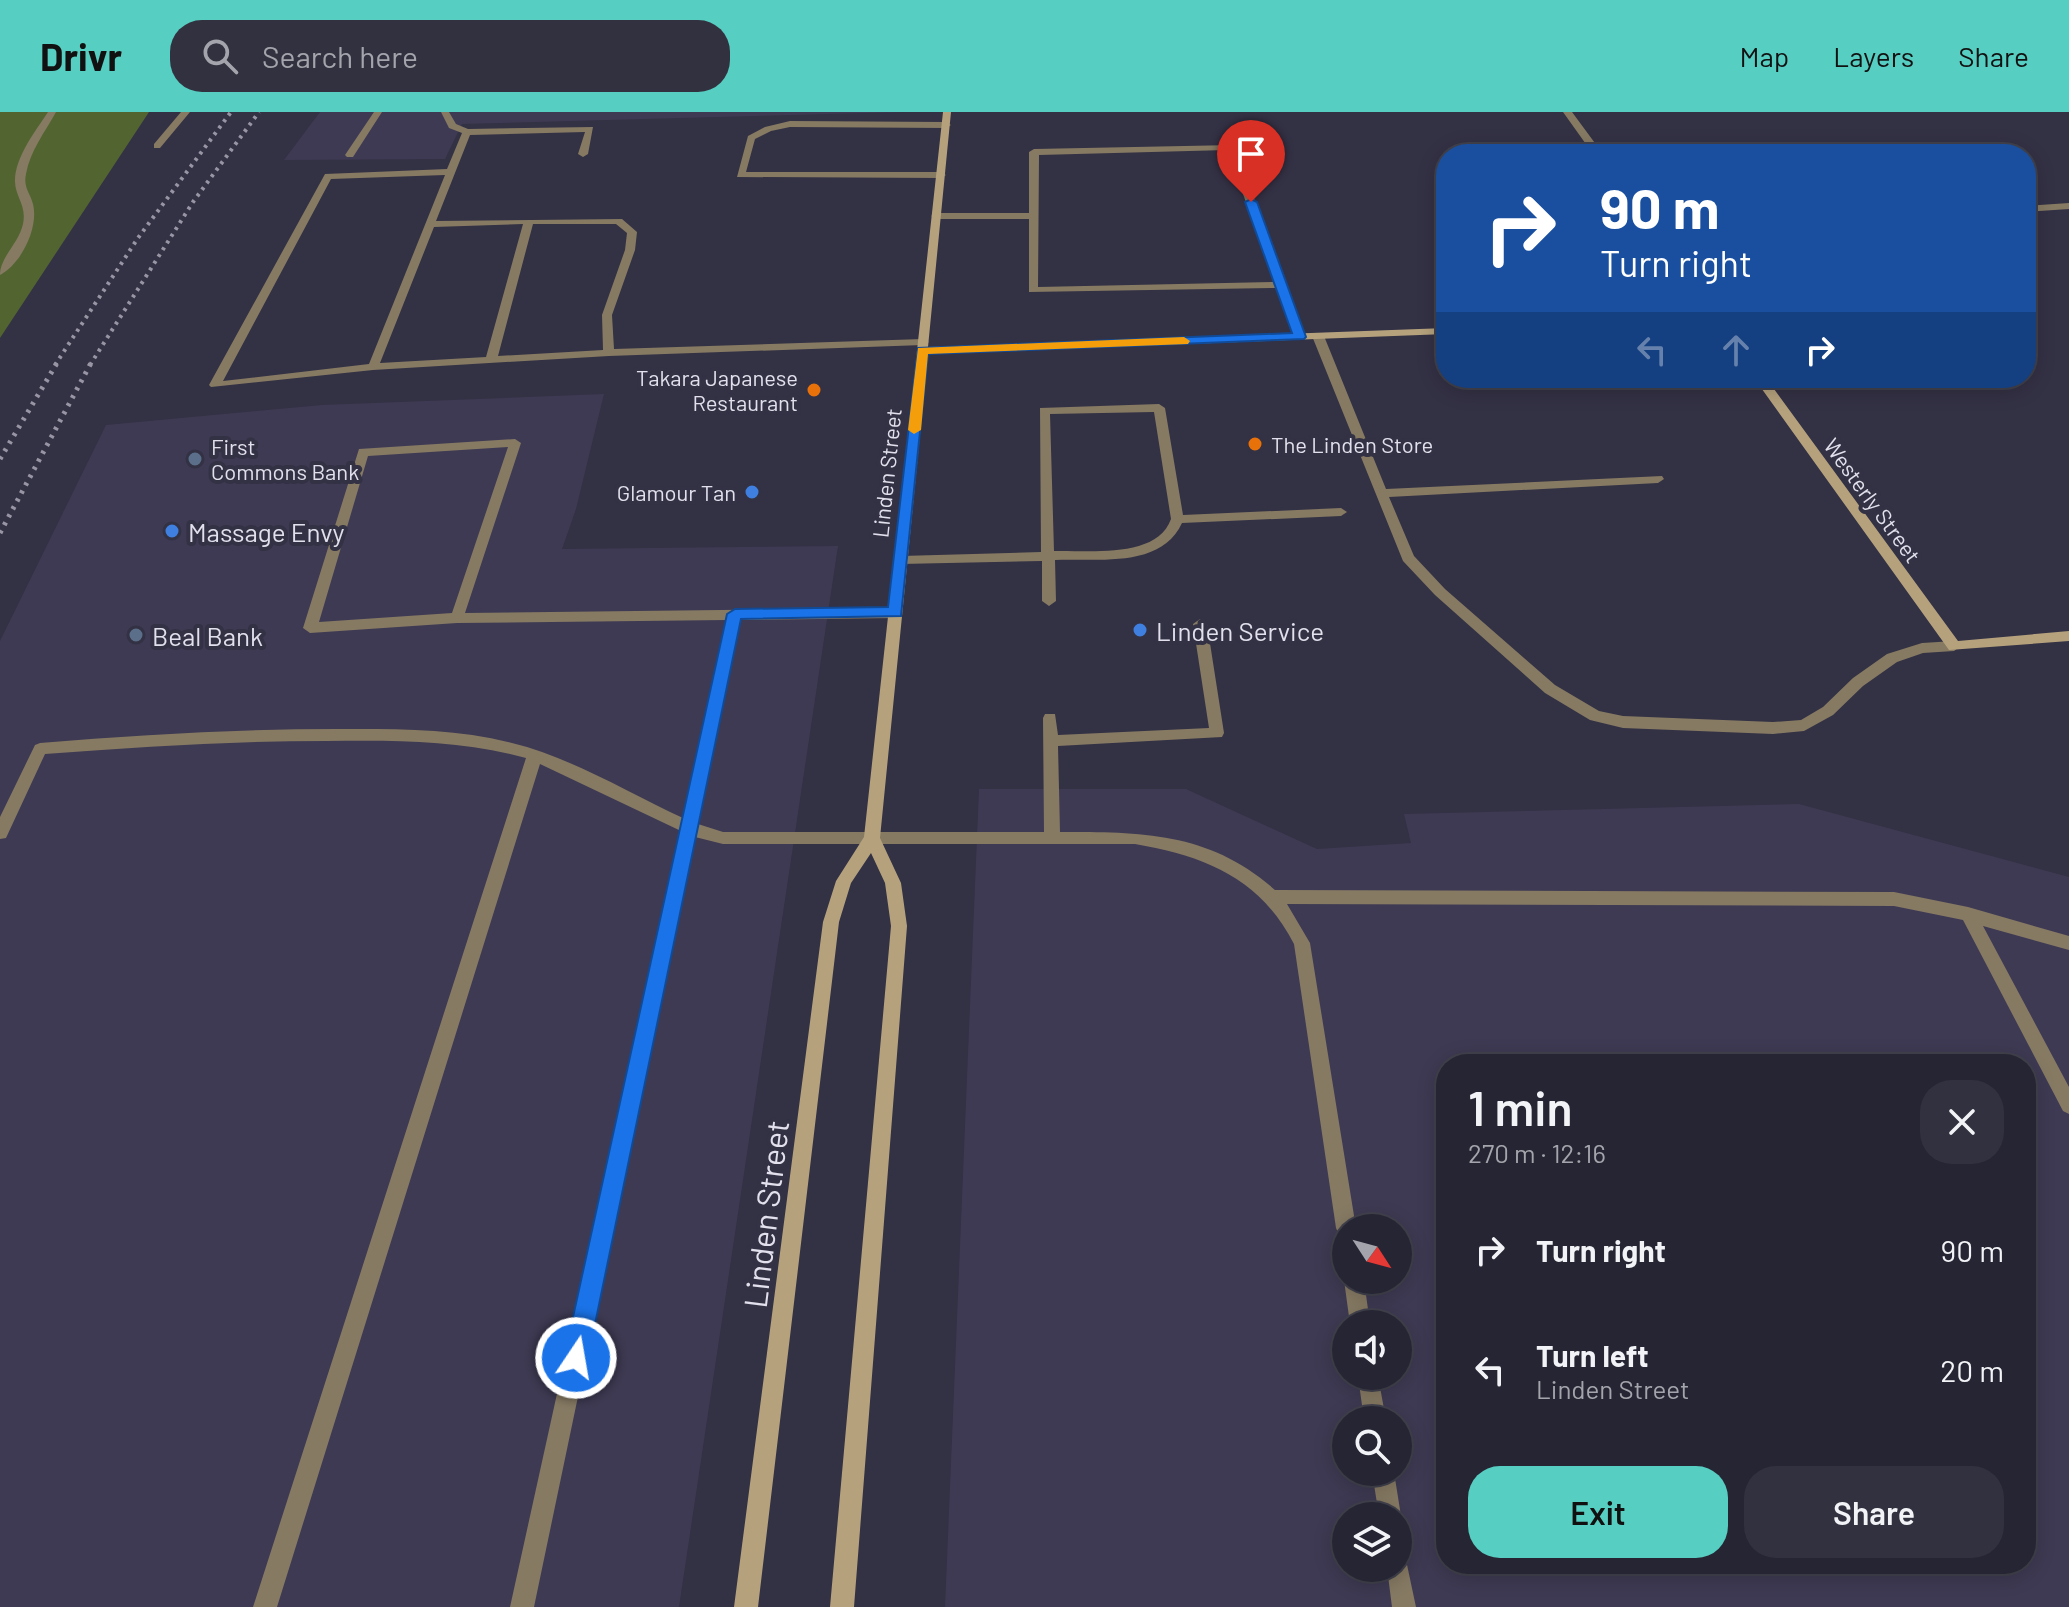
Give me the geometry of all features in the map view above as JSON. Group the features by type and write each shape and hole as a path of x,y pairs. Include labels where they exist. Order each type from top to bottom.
{"street":[{"path":"0,272 17,250 29,224 28,203 20,186 21,175 52,112"},
{"path":"157,146 186,112"},
{"path":"350,155 378,112"},
{"path":"445,112 452,126 467,132 590,129 583,154"},
{"path":"1567,112 1591,144"},
{"path":"941,175 740,175 751,138 778,126 946,119"},
{"name":"Linden Street","path":"746,1607 831,922 844,881 872,838 946,119"},
{"path":"373,367 467,132"},
{"path":"1281,285 1033,290 1034,152 1231,147 1300,337"},
{"path":"451,172 328,176 215,385 373,367 609,353 1436,331"},
{"path":"2036,208 2069,206"},
{"path":"936,216 1033,216"},
{"path":"491,360 529,221"},
{"path":"430,224 618,221 632,232 630,250 607,315 609,353"},
{"path":"1318,336 1401,546 1427,580 1550,689 1580,709 1608,720 1773,728 1804,725 1828,711 1858,682 1892,658 1922,648 2069,636"},
{"name":"Westerly Street","path":"1767,388 1954,646"},
{"path":"901,560 1048,556 1140,552 1165,540 1177,519 1159,408 1044,411 1048,556 1049,601"},
{"path":"457,618 515,443 363,452 310,628 457,618 895,613"},
{"path":"1381,493 1658,479"},
{"path":"1177,519 1341,512"},
{"path":"522,1607 735,614"},
{"path":"1050,741 1217,733 1200,624"},
{"path":"1050,718 1052,837"},
{"path":"0,833 40,749 193,736 428,735 476,739 535,755 691,829 723,838 1135,838 1189,848 1241,873 1274,897 1296,928 1307,958 1344,1214"},
{"path":"265,1607 535,755"},
{"path":"842,1607 899,926 893,883 872,838"},
{"path":"1274,897 1868,898 1922,903 2069,943"},
{"path":"1968,914 2069,1105"},
{"path":"1400,1582 1404,1607"}],"shaded area":[{"path":"320,112 905,112 462,124 445,159 284,160"},
{"path":"604,394 576,509 562,549 838,546 679,1607 0,1607 0,641 106,425 322,405"},
{"path":"979,789 1186,789 1317,849 1411,843 1404,814 1799,804 2069,877 2069,1607 945,1607"}],"green space":[{"path":"0,112 149,112 0,338"}],"railway":[{"path":"55,365 138,238 231,112"},
{"path":"90,365 193,202 259,112"},
{"path":"0,459 57,363"},
{"path":"0,533 91,363"}],"slow traffic":[{"path":"914,430 922,351 1184,341"}],"place":[{"name":"Takara Japanese Restaurant","path":"814,390"},
{"name":"The Linden Store","path":"1255,444"},
{"name":"First Commons Bank","path":"195,459"},
{"name":"Glamour Tan","path":"752,492"},
{"name":"Massage Envy","path":"172,531"},
{"name":"Linden Service","path":"1140,630"},
{"name":"Beal Bank","path":"136,635"}],"route":[{"path":"576,1358 735,614 895,613 922,351 1300,337 1251,202"}]}
